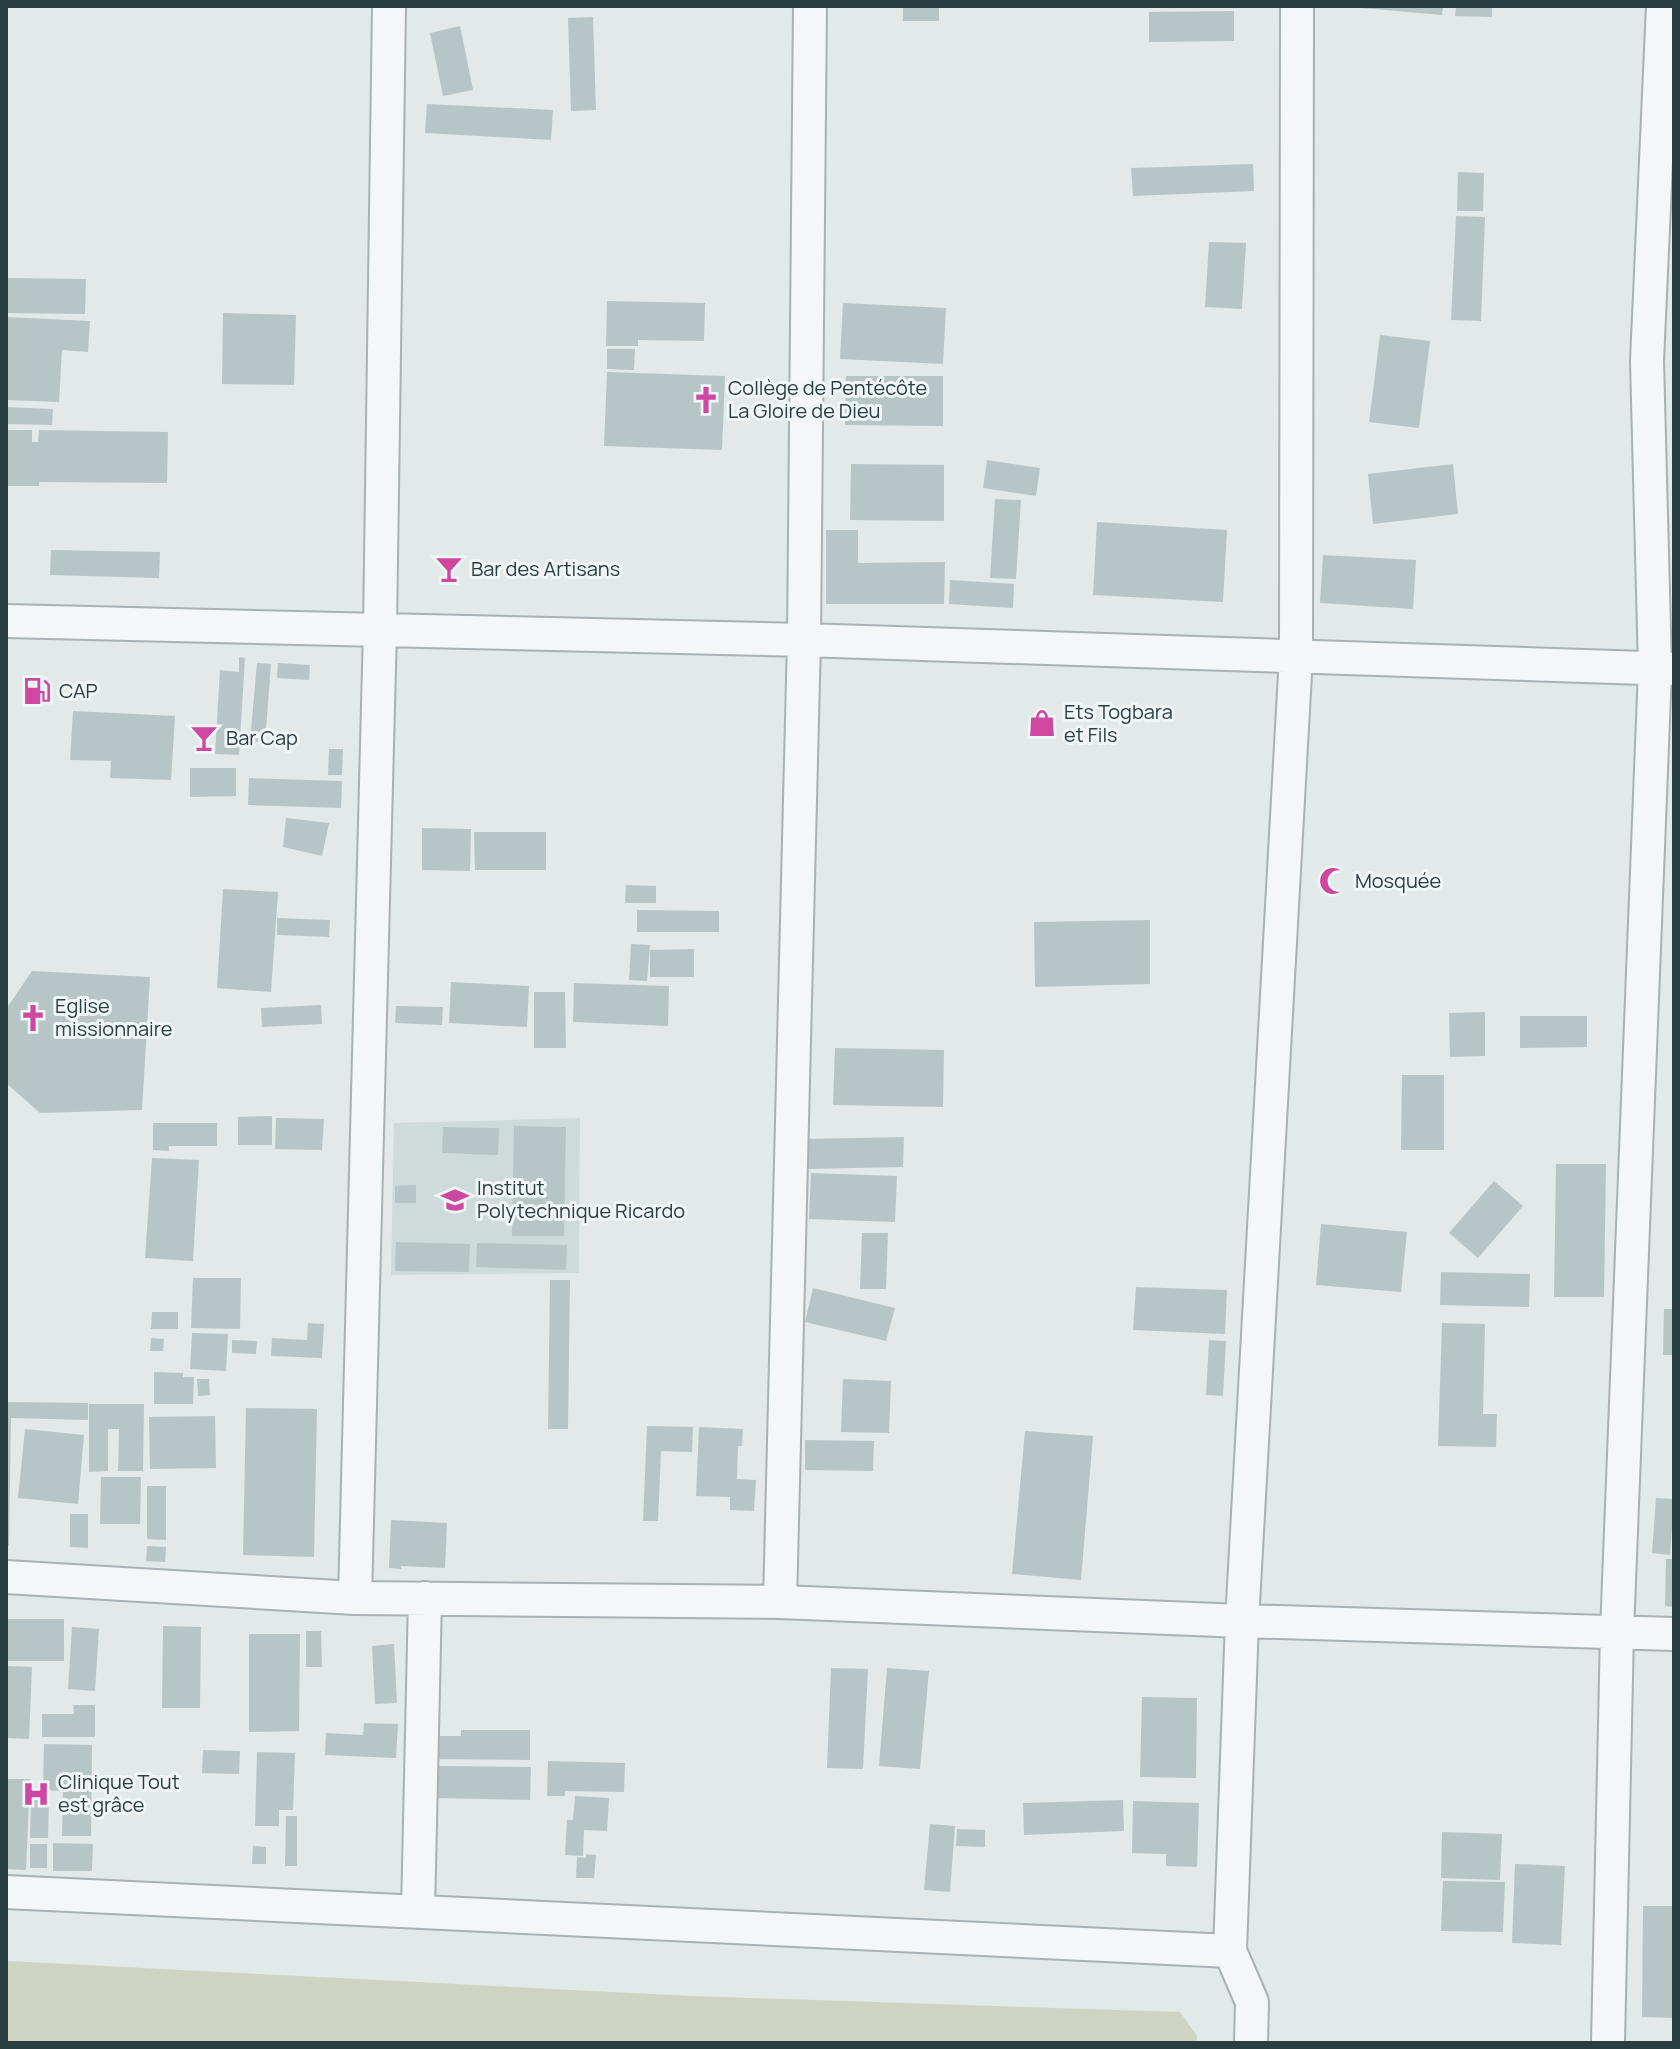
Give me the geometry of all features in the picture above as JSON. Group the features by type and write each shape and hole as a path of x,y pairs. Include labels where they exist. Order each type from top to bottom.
{"street":[{"path":"355,1598 380,629 389,6"},
{"path":"780,1602 804,640 810,6"},
{"path":"1251,2043 1252,2002 1230,1951 1242,1621 1296,656 1297,6"},
{"path":"1608,2043 1617,1632 1664,669 1647,361 1663,6"},
{"path":"6,621 804,640 1664,669"},
{"path":"6,1577 355,1598 780,1602 1242,1621 1674,1634"},
{"path":"418,1912 425,1598"},
{"path":"6,1892 1230,1951"}],"shaded area":[{"name":"Institut Polytechnique Ricardo","path":"580,1118 579,1273 391,1275 394,1123"}],"green space":[{"path":"6,1961 691,1996 1180,2012 1197,2036 1196,2043 6,2043"}],"building":[{"path":"903,6 939,6 939,21 903,21"},
{"path":"1363,6 1443,6 1442,15"},
{"path":"1456,6 1492,6 1492,17 1455,16"},
{"path":"1234,11 1234,41 1149,42 1149,12"},
{"path":"593,17 596,110 571,111 568,18"},
{"path":"460,26 473,90 443,96 430,33"},
{"path":"427,104 553,110 551,140 425,133"},
{"path":"1253,164 1254,191 1133,196 1131,168"},
{"path":"1458,172 1484,173 1483,211 1457,211"},
{"path":"1456,216 1485,217 1481,321 1451,320"},
{"path":"1209,242 1246,243 1242,309 1205,307"},
{"path":"6,278 86,279 85,314 6,313"},
{"path":"607,301 705,303 704,341 638,340 638,346 606,346"},
{"path":"843,303 946,308 943,364 840,359"},
{"path":"223,313 296,315 294,385 222,384"},
{"path":"6,317 90,321 88,352 62,350 59,402 6,400"},
{"path":"1380,335 1430,341 1419,428 1369,422"},
{"path":"607,349 635,349 634,370 607,369"},
{"path":"607,372 725,376 722,450 604,446"},
{"path":"846,376 943,376 943,426 845,425"},
{"path":"6,407 53,409 52,425 6,424"},
{"path":"6,430 32,430 32,442 38,442 39,430 168,432 167,483 39,482 39,486 6,486"},
{"path":"987,460 1040,468 1036,496 983,488"},
{"path":"851,464 944,465 944,521 850,520"},
{"path":"1453,464 1458,514 1373,524 1368,474"},
{"path":"995,499 1021,500 1016,579 990,578"},
{"path":"1097,522 1227,530 1223,602 1093,595"},
{"path":"826,530 858,530 858,563 945,562 944,604 826,604"},
{"path":"51,550 160,552 159,578 50,575"},
{"path":"1323,555 1416,560 1413,609 1320,603"},
{"path":"950,580 1014,584 1013,608 949,604"},
{"path":"239,657 245,658 239,755 215,754 220,670 239,672"},
{"path":"257,663 271,664 265,742 250,741"},
{"path":"278,663 310,665 309,680 277,678"},
{"path":"73,711 175,716 171,780 110,778 111,761 70,760"},
{"path":"329,749 343,749 342,775 328,775"},
{"path":"190,768 236,768 236,796 190,797"},
{"path":"249,778 342,781 341,808 248,805"},
{"path":"286,818 329,823 322,856 283,847"},
{"path":"422,828 471,829 470,871 422,870"},
{"path":"474,832 546,832 546,870 475,870"},
{"path":"626,885 656,886 656,903 625,903"},
{"path":"223,889 278,892 271,992 217,988"},
{"path":"637,910 719,911 719,932 637,932"},
{"path":"277,918 330,920 329,937 277,935"},
{"path":"1150,920 1150,984 1035,987 1034,922"},
{"path":"631,944 650,945 647,981 629,980"},
{"path":"694,949 694,977 650,977 650,950"},
{"path":"32,971 150,977 142,1110 40,1113 6,1083 6,1009"},
{"path":"451,982 529,986 527,1027 449,1023"},
{"path":"574,983 669,986 668,1026 573,1022"},
{"path":"534,992 565,992 566,1048 534,1048"},
{"path":"321,1005 322,1024 262,1027 261,1008"},
{"path":"396,1006 443,1007 442,1025 395,1023"},
{"path":"1485,1012 1485,1056 1450,1057 1449,1013"},
{"path":"1520,1016 1587,1016 1587,1047 1520,1048"},
{"path":"835,1048 944,1050 943,1107 833,1105"},
{"path":"1402,1075 1444,1075 1444,1150 1401,1150"},
{"path":"272,1116 272,1145 238,1145 238,1117"},
{"path":"276,1118 324,1119 322,1150 275,1149"},
{"path":"153,1123 217,1123 217,1146 169,1146 169,1151 153,1150"},
{"path":"514,1126 566,1127 564,1236 512,1236"},
{"path":"443,1127 499,1128 498,1155 442,1153"},
{"path":"904,1137 903,1167 808,1169 808,1139"},
{"path":"152,1158 199,1160 193,1261 145,1258"},
{"path":"1556,1164 1606,1164 1604,1297 1554,1297"},
{"path":"811,1173 897,1176 895,1222 809,1219"},
{"path":"1494,1181 1523,1206 1478,1258 1449,1233"},
{"path":"416,1185 416,1203 395,1203 395,1186"},
{"path":"1321,1224 1407,1232 1401,1292 1316,1285"},
{"path":"862,1233 888,1233 886,1289 860,1289"},
{"path":"396,1242 470,1244 469,1272 395,1271"},
{"path":"477,1243 567,1245 566,1270 476,1267"},
{"path":"1441,1272 1530,1274 1529,1307 1440,1305"},
{"path":"193,1278 241,1278 240,1329 191,1328"},
{"path":"550,1280 570,1280 568,1429 548,1429"},
{"path":"1136,1287 1227,1290 1225,1334 1133,1330"},
{"path":"813,1288 895,1308 886,1341 805,1322"},
{"path":"1664,1309 1674,1309 1674,1355 1663,1355"},
{"path":"152,1312 178,1312 178,1329 151,1329"},
{"path":"308,1323 324,1324 322,1358 271,1356 272,1338 307,1340"},
{"path":"1442,1323 1485,1324 1483,1414 1497,1414 1496,1447 1438,1446"},
{"path":"192,1333 228,1334 226,1371 190,1369"},
{"path":"151,1338 164,1339 163,1351 150,1351"},
{"path":"232,1340 257,1341 256,1354 232,1353"},
{"path":"1209,1340 1226,1341 1223,1396 1206,1395"},
{"path":"154,1372 183,1373 183,1377 194,1377 193,1404 154,1404"},
{"path":"197,1379 209,1379 210,1395 198,1396"},
{"path":"843,1379 891,1381 889,1433 841,1432"},
{"path":"6,1402 88,1403 88,1420 11,1418 9,1546 6,1546"},
{"path":"89,1404 144,1404 143,1471 118,1471 119,1429 108,1429 108,1471 89,1472"},
{"path":"246,1408 317,1409 314,1557 243,1555"},
{"path":"215,1416 216,1468 150,1469 149,1417"},
{"path":"647,1426 693,1427 692,1452 661,1451 658,1521 643,1521"},
{"path":"699,1427 743,1429 742,1446 738,1446 737,1479 756,1480 754,1511 730,1510 730,1497 696,1496"},
{"path":"25,1429 84,1435 78,1504 18,1498"},
{"path":"1025,1431 1093,1436 1081,1580 1012,1574"},
{"path":"805,1440 874,1441 873,1471 805,1470"},
{"path":"101,1477 141,1477 140,1524 100,1524"},
{"path":"147,1486 166,1486 166,1540 147,1539"},
{"path":"1656,1498 1674,1499 1670,1555 1652,1553"},
{"path":"70,1514 88,1514 88,1548 70,1547"},
{"path":"391,1520 447,1523 445,1568 389,1568"},
{"path":"147,1546 166,1547 165,1562 146,1561"},
{"path":"1666,1559 1674,1559 1674,1607 1665,1606"},
{"path":"6,1619 64,1619 64,1661 6,1661"},
{"path":"163,1626 201,1627 200,1708 162,1708"},
{"path":"72,1627 99,1629 95,1691 68,1689"},
{"path":"306,1631 321,1631 322,1667 306,1667"},
{"path":"249,1634 300,1634 299,1731 249,1732"},
{"path":"394,1644 397,1703 375,1704 372,1646"},
{"path":"6,1666 32,1667 29,1739 6,1738"},
{"path":"831,1668 868,1669 863,1769 827,1768"},
{"path":"887,1668 929,1671 920,1769 879,1766"},
{"path":"1142,1697 1197,1698 1196,1778 1140,1777"},
{"path":"73,1705 95,1705 95,1737 42,1737 42,1714 74,1714"},
{"path":"364,1723 398,1724 396,1758 325,1755 326,1733 363,1735"},
{"path":"461,1730 530,1730 530,1760 435,1759 435,1736 461,1736"},
{"path":"44,1744 92,1745 91,1836 62,1836 63,1791 43,1790"},
{"path":"203,1750 240,1751 239,1774 202,1773"},
{"path":"257,1752 295,1753 293,1810 279,1810 279,1826 255,1826"},
{"path":"548,1761 625,1763 624,1792 565,1791 565,1796 547,1796"},
{"path":"436,1766 531,1767 530,1800 435,1798"},
{"path":"6,1779 30,1779 26,1870 6,1869"},
{"path":"575,1796 609,1798 607,1831 584,1830 583,1856 565,1855 567,1820 573,1820"},
{"path":"31,1800 49,1800 48,1838 30,1838"},
{"path":"1123,1800 1124,1831 1024,1835 1023,1803"},
{"path":"1133,1801 1199,1803 1197,1867 1166,1866 1166,1854 1132,1853"},
{"path":"286,1816 297,1816 297,1866 285,1866"},
{"path":"930,1824 955,1826 950,1892 924,1890"},
{"path":"957,1829 985,1830 985,1847 956,1846"},
{"path":"1442,1832 1502,1834 1500,1880 1441,1878"},
{"path":"53,1843 93,1844 92,1871 53,1871"},
{"path":"30,1844 47,1844 47,1868 30,1868"},
{"path":"253,1846 266,1847 266,1864 252,1864"},
{"path":"586,1854 596,1855 594,1878 576,1878 577,1857 586,1858"},
{"path":"1515,1864 1565,1866 1561,1945 1512,1943"},
{"path":"1443,1881 1505,1882 1503,1932 1441,1931"},
{"path":"1643,1906 1674,1906 1674,2018 1642,2017"}],"place":[{"name":"Collège de Pentécôte La Gloire de Dieu","path":"706,400"},
{"name":"Bar des Artisans","path":"449,569"},
{"name":"CAP","path":"37,691"},
{"name":"Ets Togbara et Fils","path":"1042,723"},
{"name":"Bar Cap","path":"204,738"},
{"name":"Mosquée","path":"1333,881"},
{"name":"Eglise missionnaire","path":"33,1018"},
{"name":"Institut Polytechnique Ricardo","path":"455,1200"},
{"name":"Clinique Tout est grâce","path":"36,1794"}]}
